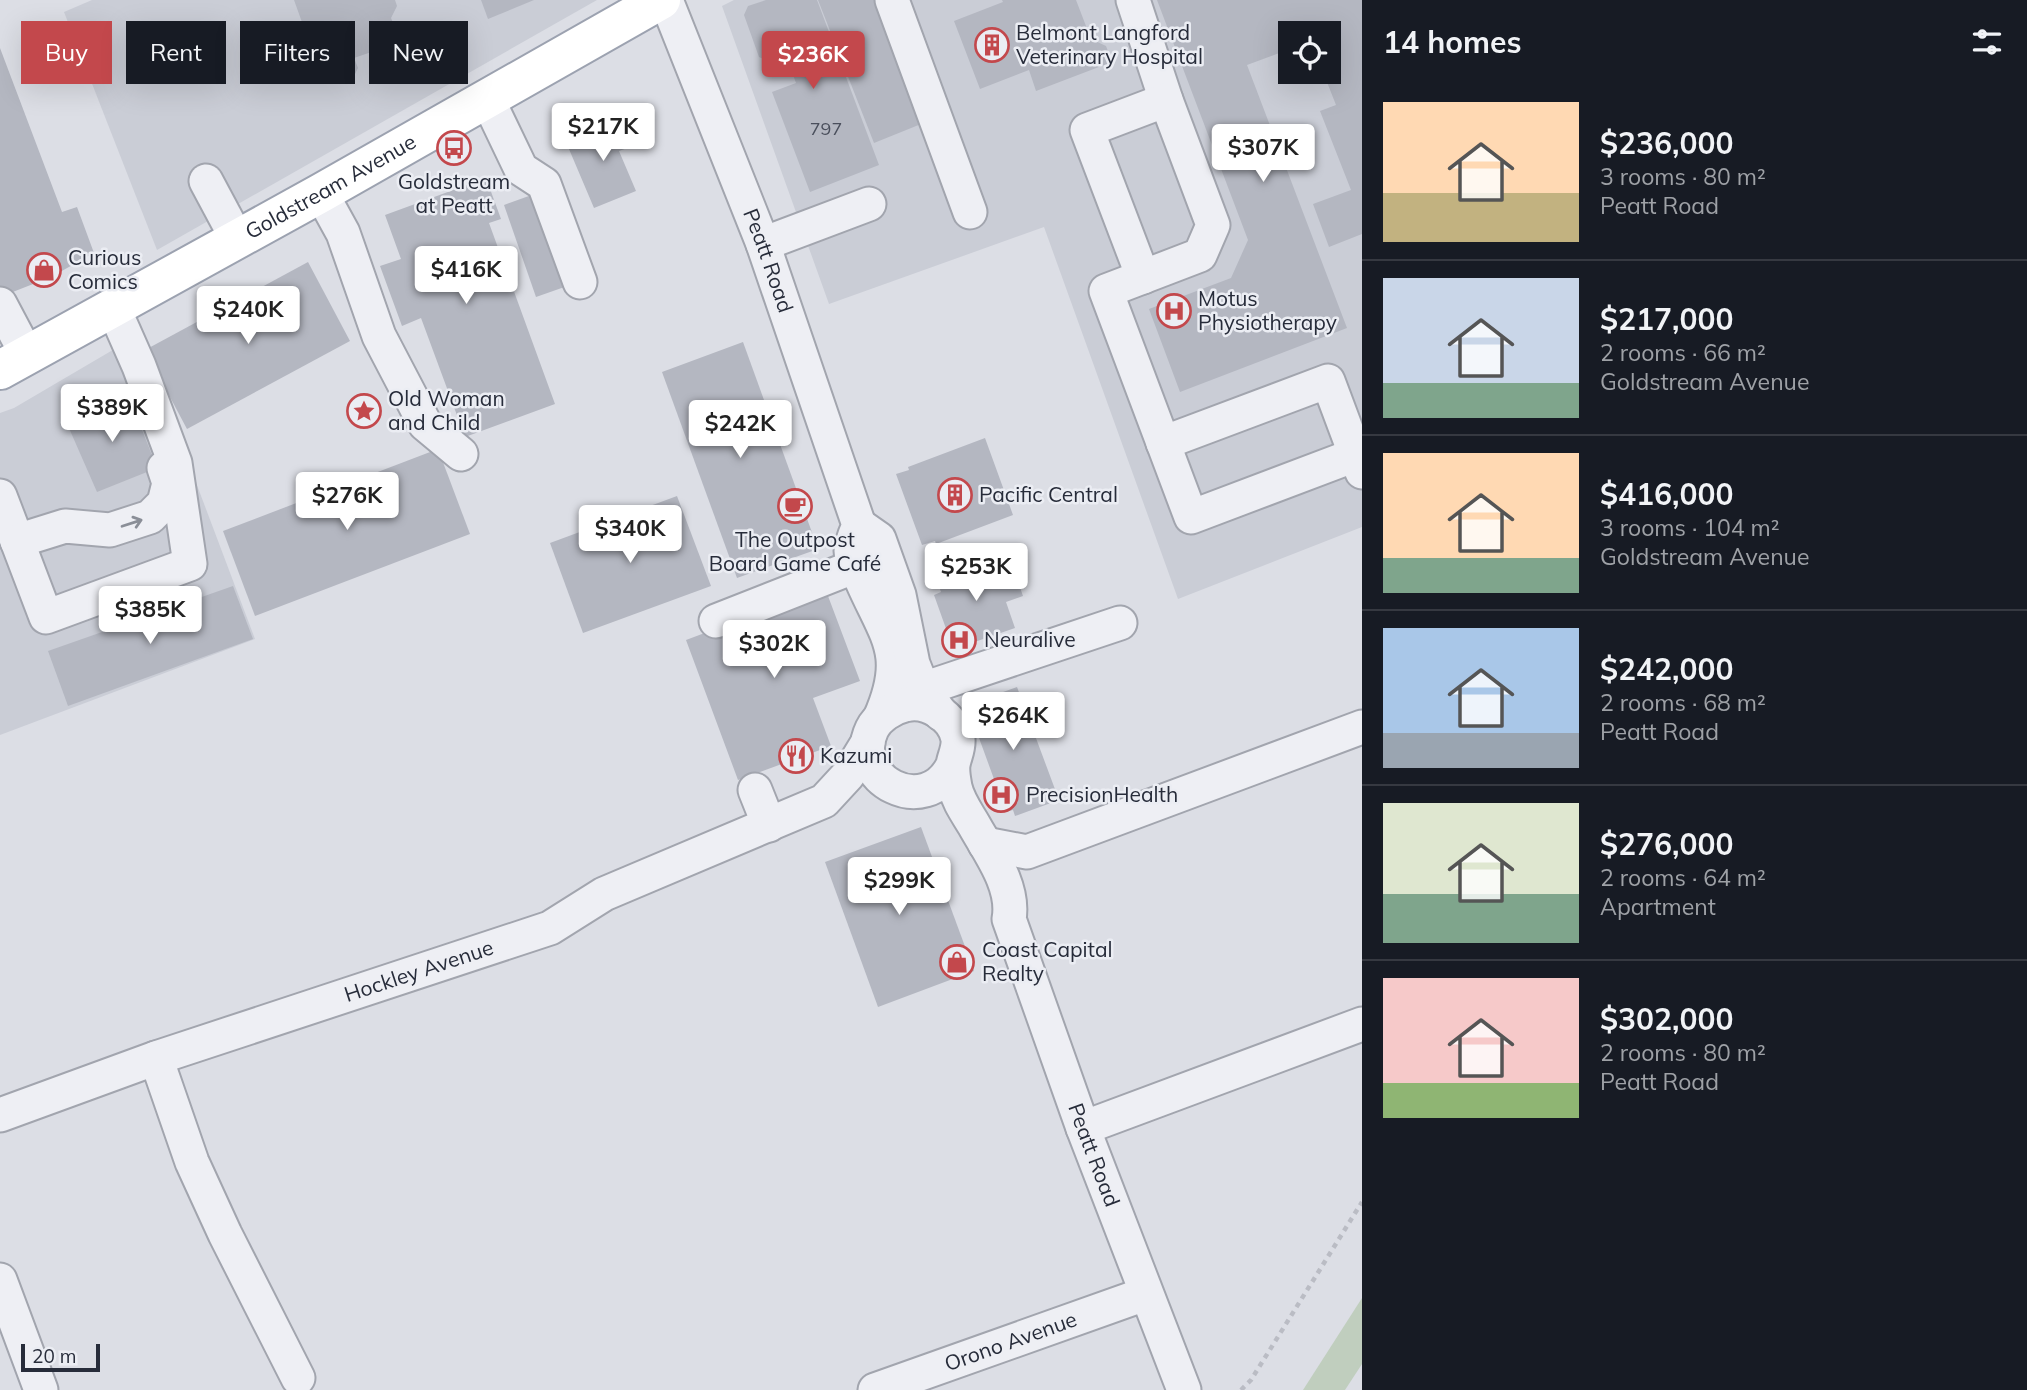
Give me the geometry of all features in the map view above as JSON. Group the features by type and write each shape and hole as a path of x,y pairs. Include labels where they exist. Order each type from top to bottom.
{"main road":[{"name":"Goldstream Avenue","path":"14,362 663,0"}],"street":[{"name":"Peatt Road","path":"663,0 763,244 859,525 879,539 898,595 913,664 932,701 952,725 958,741 953,765 957,794 985,844 1008,904 1083,1128 1184,1390"},
{"path":"892,0 970,212"},
{"path":"1133,0 1166,100 1213,225 1200,255 1106,291 1191,517 1359,464 1328,381 1164,443"},
{"path":"487,98 521,169 544,184 580,282"},
{"path":"1143,276 1087,130 1166,100"},
{"path":"206,181 237,239"},
{"path":"321,192 343,233 379,336 419,413 425,424 461,454"},
{"path":"763,244 869,204"},
{"path":"0,304 14,362"},
{"path":"0,496 13,552 46,617 190,564 175,463 139,366 113,307"},
{"path":"13,552 61,516 110,530 149,517 164,503 169,483 135,399 139,366"},
{"name":"Peatt Road","path":"859,525 851,550 891,643 891,688 874,730 875,771 883,781 940,809 956,827 1001,913 1008,904"},
{"path":"716,621 856,566"},
{"path":"874,730 902,705 912,703 930,707 932,701 1120,623"},
{"path":"985,844 1027,852 1362,727"},
{"name":"Hockley Avenue","path":"0,1115 156,1058 550,928 604,894 824,801 848,775 874,730"},
{"path":"904,791 929,788 941,781 953,765"},
{"path":"755,790 769,825"},
{"name":"Hockley Avenue","path":"824,801 840,802 904,791"},
{"path":"1008,904 1010,879 1027,852"},
{"path":"1083,1128 1362,1024"},
{"path":"156,1058 192,1162 298,1378"},
{"path":"0,1279 41,1390"},
{"name":"Orono Avenue","path":"875,1390 1145,1294"}],"path":[{"path":"1241,1390 1251,1380 1362,1202"}],"shaded area":[{"path":"92,0 597,0 468,73 468,21 369,21 369,84 449,84 157,250 92,84 112,84 112,21 68,21 64,12"},
{"path":"734,0 1362,0 1362,527 1178,599 1044,227 829,304 722,6"},
{"path":"140,334 255,639 0,735 0,413 14,408"}],"green space":[{"path":"1362,1298 1362,1364 1345,1390 1303,1390"}],"building":[{"path":"294,0 395,0 397,6 392,21 369,21 369,53 355,58 355,21 302,21"},
{"path":"481,0 534,0 488,19"},
{"path":"766,0 817,0 879,165 810,192 772,92 796,83 786,55 768,61 759,57 744,15 748,6"},
{"path":"818,0 884,0 931,120 874,143"},
{"path":"1002,0 1076,0 1091,39 1106,46 1112,62 1036,91 1029,70 980,89 954,21 1003,2"},
{"path":"1157,0 1362,0 1362,234 1329,247 1313,204 1351,190 1320,111 1336,105 1328,84 1341,84 1341,21 1278,21 1278,53 1247,65 1347,328 1180,392 1149,309 1231,278 1248,240"},
{"path":"0,48 62,212 77,207 94,253 51,277 0,297"},
{"path":"618,120 630,147 619,151 636,191 594,208 566,142"},
{"path":"486,178 501,219 489,223 555,404 465,437 421,318 402,326 380,266 401,259 385,215"},
{"path":"540,192 573,284 536,297 504,205"},
{"path":"308,262 350,341 187,429 145,350"},
{"path":"743,342 818,549 737,578 662,372"},
{"path":"130,399 157,468 97,492 65,419 106,404 110,407"},
{"name":"Pacific Central","path":"985,438 1013,515 936,544 935,541 922,545 896,474"},
{"path":"438,449 470,534 255,616 223,531"},
{"path":"677,496 711,586 583,633 550,543"},
{"path":"990,559 1000,585 1017,579 1023,596 1006,602 1015,628 960,647 956,634 949,637 934,595 941,592 936,578"},
{"path":"233,586 253,639 68,706 48,651"},
{"path":"825,588 860,681 813,698 831,746 738,780 686,640"},
{"path":"1017,687 1059,800 1015,816 1013,810 1006,812 967,705"},
{"path":"921,827 974,971 878,1007 825,862"}],"place":[{"name":"Belmont Langford Veterinary Hospital","path":"992,45"},
{"name":"Goldstream at Peatt","path":"454,148"},
{"name":"Curious Comics","path":"44,270"},
{"name":"Motus Physiotherapy","path":"1174,311"},
{"name":"Old Woman and Child","path":"364,411"},
{"name":"Pacific Central","path":"955,495"},
{"name":"The Outpost Board Game Café","path":"795,506"},
{"name":"Neuralive","path":"959,640"},
{"name":"Kazumi","path":"796,756"},
{"name":"PrecisionHealth","path":"1001,795"},
{"name":"Coast Capital Realty","path":"957,962"}]}
